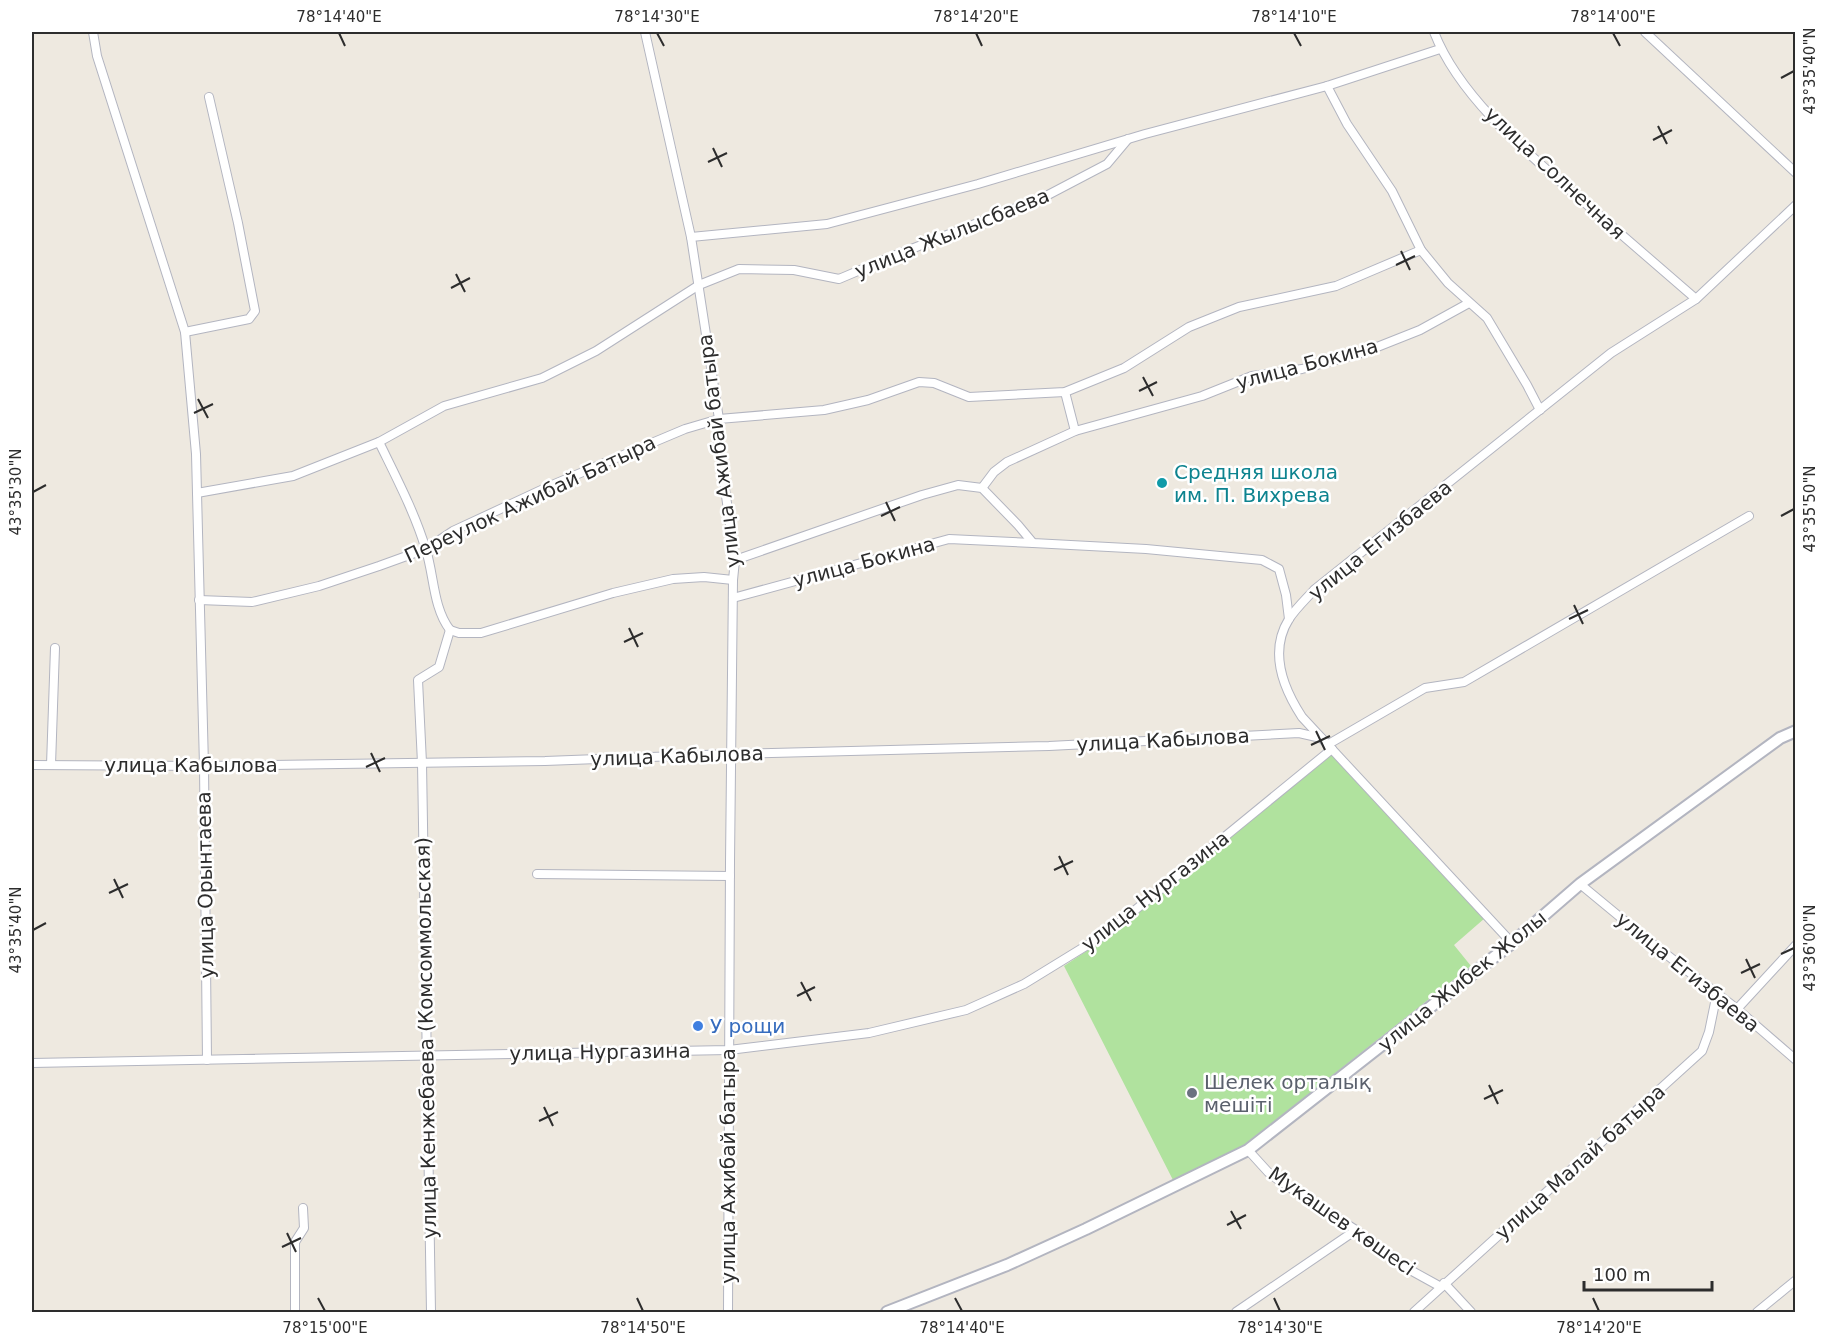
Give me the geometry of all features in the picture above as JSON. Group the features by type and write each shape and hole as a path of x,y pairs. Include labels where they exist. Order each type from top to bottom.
{"main road":[{"name":"улица Жибек Жолы","path":"887,1312 1007,1266 1248,1150 1512,943 1580,884 1780,738 1796,731"}],"street":[{"name":"улица Орынтаева","path":"93,32 98,56 185,332 196,454 204,766 207,1060"},
{"name":"улица Ажибай батыра","path":"645,32 691,237 719,419 717,432 735,560 730,753 728,1312"},
{"name":"улица Солнечная","path":"1434,32 1440,49 1470,92 1511,136 1696,299"},
{"path":"1645,32 1796,173"},
{"name":"улица Жылысбаева","path":"691,237 827,224 978,184 1128,139 1327,86 1440,49"},
{"path":"1327,86 1347,124 1392,191 1421,249 1448,283 1487,318 1540,410"},
{"path":"185,332 249,320 255,311 238,223 209,97"},
{"name":"улица Жылысбаева","path":"197,493 293,476 379,442 444,406 542,378 587,356 699,285 739,269 794,270 839,279 1046,196 1107,164 1128,139"},
{"name":"улица Егизбаева","path":"1512,943 1302,717 1290,700 1282,680 1279,660 1280,640 1289,619 1314,590 1611,354 1696,299 1796,205"},
{"path":"1075,430 1065,392 1124,368 1189,327 1239,307 1336,286 1421,249"},
{"name":"улица Бокина","path":"735,560 922,495 958,485 982,488 994,472 1007,462 1075,430 1202,396 1252,376 1302,369 1362,352 1420,330 1469,303"},
{"name":"Переулок Ажибай Батыра","path":"199,600 252,602 319,586 380,566 426,549 453,531 552,484 685,429 719,419 824,411 868,400 926,381 964,396 1065,392"},
{"path":"379,442 401,487 426,549 439,607 450,630 459,633 481,633 613,593 673,579 733,580"},
{"path":"982,488 1033,543"},
{"name":"улица Нургазина","path":"32,1063 729,1050 869,1033 966,1010 1024,984 1107,933 1330,747 1425,688 1464,682 1749,516"},
{"name":"улица Бокина","path":"733,598 949,539 1146,549 1262,560 1279,569 1289,619"},
{"name":"улица Кенжебаева (Комсоммольская)","path":"431,1312 422,763 418,680 439,667 450,630"},
{"path":"51,765 55,648"},
{"name":"улица Кабылова","path":"32,765 204,766 545,761 730,753 1050,746 1299,733 1321,738"},
{"path":"537,874 730,876"},
{"name":"улица Егизбаева","path":"1580,884 1737,1009 1796,1060"},
{"path":"1737,1009 1796,945"},
{"name":"улица Малай батыра","path":"1414,1312 1702,1052 1709,1032 1717,993"},
{"name":"Мукашев көшесі","path":"1248,1150 1268,1172 1281,1182 1356,1230 1403,1266 1443,1285 1471,1312"},
{"path":"296,1312 295,1242 304,1228 303,1208"},
{"path":"1236,1312 1356,1230"},
{"path":"1757,1312 1796,1280"}],"green space":[{"path":"1333,751 1485,918 1454,945 1471,966 1244,1145 1173,1180 1064,966 1109,936"}],"place":[{"name":"Средняя школа им. П. Вихрева","path":"1162,483"},
{"name":"У рощи","path":"698,1026"},
{"name":"Шелек орталық мешіті","path":"1192,1093"}]}
